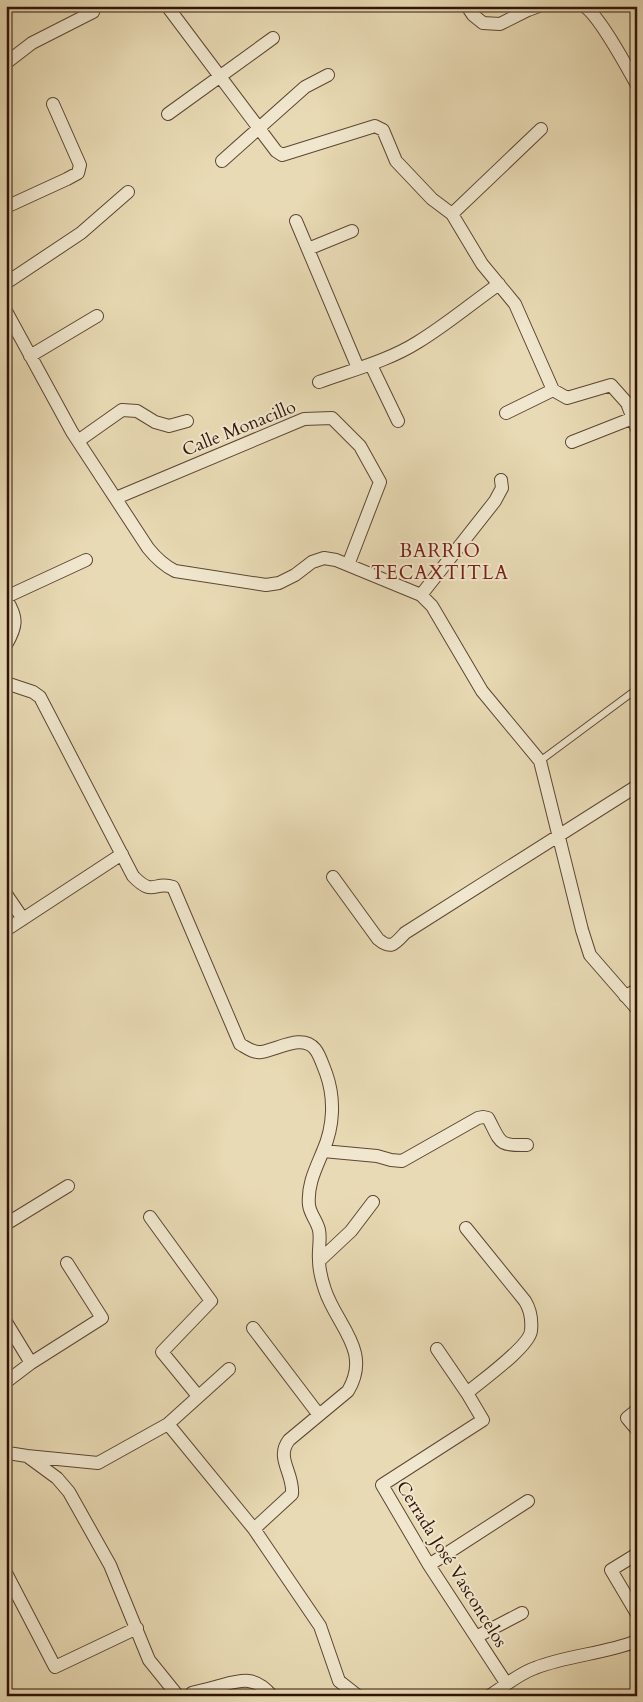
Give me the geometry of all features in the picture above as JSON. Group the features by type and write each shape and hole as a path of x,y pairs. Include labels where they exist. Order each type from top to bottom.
{"street":[{"path":"6,63 32,43 93,12 95,6"},
{"path":"167,6 259,129 282,156 375,126 383,130 396,161 432,199 452,214 482,264 515,304 553,390 567,398 611,384 628,403 635,423 572,442"},
{"path":"468,6 473,15 483,23 500,24 539,6"},
{"path":"584,6 590,10 606,33 637,85"},
{"path":"168,114 273,38"},
{"path":"222,161 305,87 328,75"},
{"path":"6,207 78,172 80,165 53,104"},
{"path":"452,214 541,129"},
{"path":"6,283 81,233 128,192"},
{"path":"296,222 358,368"},
{"path":"308,249 352,231"},
{"path":"320,382 371,365 418,343 499,284"},
{"path":"6,311 78,441 156,558 164,565 175,571 266,585 279,583 295,575 312,562 324,558 336,560 421,595 432,606 482,691 540,761 582,930 590,955 631,993 637,1009"},
{"path":"30,356 97,316"},
{"path":"371,365 398,421"},
{"path":"506,413 553,390"},
{"path":"78,441 122,410 137,411 155,422 169,426 187,420"},
{"name":"Calle Monacillo","path":"116,498 304,419 332,418 360,446 380,482 348,565"},
{"path":"421,595 495,501 502,488 501,480"},
{"path":"6,645 14,632 15,621 14,611 6,598 86,560"},
{"path":"6,683 33,692 40,697 133,876 143,886 155,888 166,885 173,887 240,1044 250,1050 260,1052 295,1042 307,1044 315,1048 328,1080 333,1107 329,1134 311,1179 309,1207 319,1230 319,1262 326,1292 352,1342 357,1358 356,1373 348,1391 289,1440 284,1447 284,1456 293,1487 292,1494 254,1529"},
{"path":"333,877 378,939 383,944 390,946 396,943 405,933 637,786"},
{"path":"6,930 122,854"},
{"path":"6,894 23,919"},
{"path":"323,1152 402,1160 483,1117 488,1118 502,1143 510,1146 527,1145"},
{"path":"6,1224 68,1186"},
{"path":"319,1262 351,1231 372,1202"},
{"path":"150,1217 211,1302 162,1352 198,1396"},
{"path":"466,1228 525,1301 530,1309 531,1332 518,1350 467,1393"},
{"path":"6,1382 31,1363 102,1318 67,1263"},
{"path":"6,1322 31,1363"},
{"path":"253,1328 319,1415"},
{"name":"Cerrada José Vasconcelos","path":"437,1349 483,1420 382,1485 429,1565 506,1683"},
{"path":"7,1452 27,1456 98,1463 168,1424 229,1369"},
{"path":"637,1410 627,1418 637,1430"},
{"path":"168,1424 254,1529 320,1626 338,1681 358,1696"},
{"path":"27,1456 57,1478 69,1492 110,1565 148,1660 178,1696"},
{"path":"429,1565 528,1501"},
{"path":"637,1554 610,1570 637,1614"},
{"path":"6,1573 55,1668 136,1628"},
{"path":"476,1637 522,1613"},
{"path":"489,1696 506,1683 533,1668 637,1641"},
{"path":"190,1696 192,1693 203,1689 240,1680 252,1680 265,1688 272,1696"}],"lane":[{"path":"540,761 637,689"}],"district":[{"name":"BARRIO TECAXTITLA","path":"440,561"}]}
